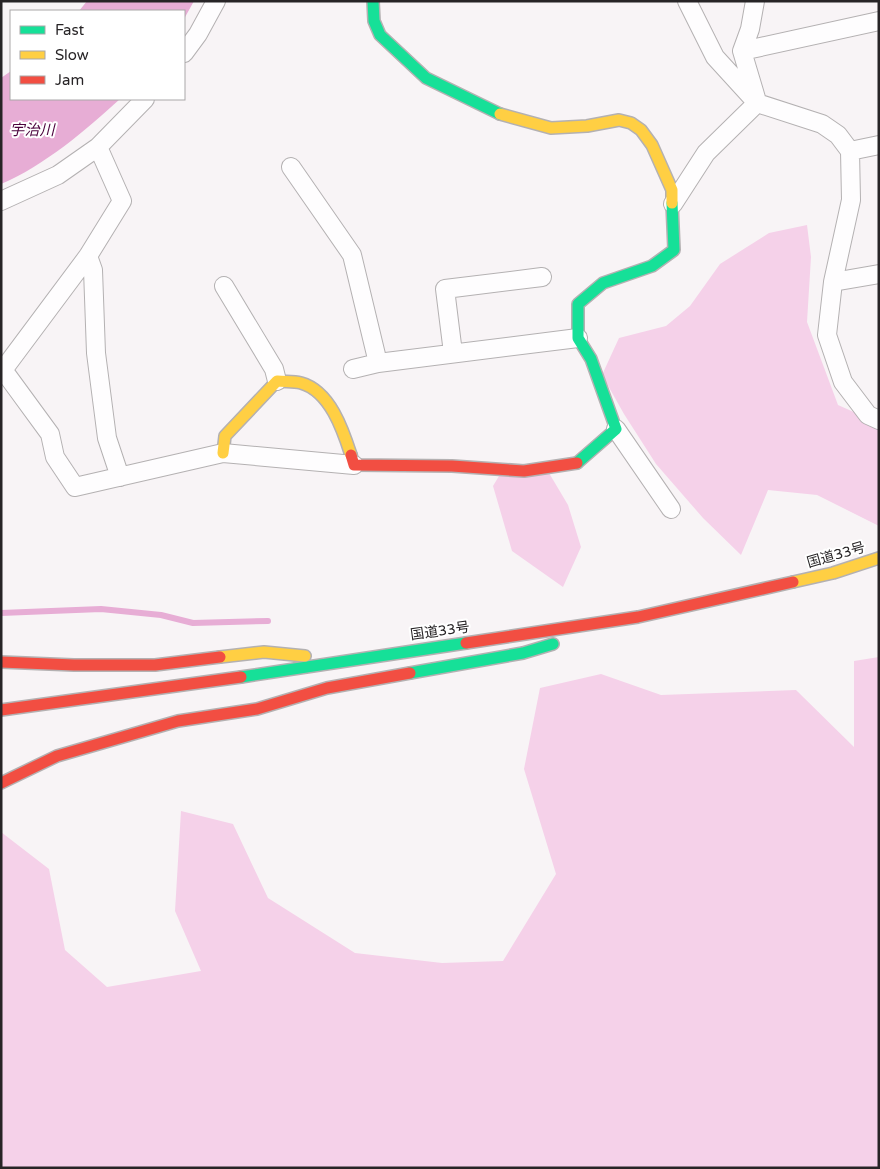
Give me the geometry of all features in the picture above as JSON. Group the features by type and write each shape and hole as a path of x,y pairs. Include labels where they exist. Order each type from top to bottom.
{"main road":[{"path":"223,453 225,436 277,381 304,384 324,398 343,430 354,465 452,466 533,470 578,463 616,429 591,359 578,338 578,304 603,283 652,266 674,250 672,190 652,145 641,130 619,120 586,126 550,128 504,116 426,78 380,35 374,21 373,1"},
{"name":"国道33号","path":"1,710 154,690 638,617 833,573 879,558"},
{"path":"1,783 57,756 178,720 257,708 327,688 523,654 638,617"},
{"path":"1,662 74,665 155,665 264,652 349,660"}],"street":[{"path":"185,52 198,34 216,1"},
{"path":"687,1 715,57 757,103 822,124 838,135 850,151 851,200 833,282 827,334 844,382 870,405 868,415 879,420"},
{"path":"755,1 750,29 742,51 757,103"},
{"path":"742,51 879,21"},
{"path":"1,201 58,175 98,147 145,100"},
{"path":"673,204 706,153 757,103"},
{"path":"850,151 879,145"},
{"path":"98,147 122,201 88,256 2,368 50,434 55,457 75,487 223,453 354,465"},
{"path":"291,167 352,255 378,363"},
{"path":"88,256 93,270 96,354 107,438 120,477"},
{"path":"833,282 879,274"},
{"path":"453,353 445,289 542,277"},
{"path":"224,286 274,369 277,381"},
{"path":"353,369 378,363 578,338"},
{"path":"616,429 671,509"}],"shaded area":[{"path":"807,225 811,257 807,322 838,405 876,422 879,429 879,526 817,495 768,490 741,555 703,518 656,464 602,375 619,338 666,326 690,306 720,264 769,233"},
{"path":"549,473 568,505 581,547 563,587 512,551 493,486 499,476"},
{"path":"879,657 879,1168 1,1168 1,832 49,869 65,950 107,987 201,971 175,911 181,811 233,824 268,898 355,953 442,963 503,961 556,874 524,769 540,688 601,674 661,695 796,690 854,747 854,661"}],"water":[{"path":"87,1 194,1 185,17 185,10 80,10"},
{"name":"宇治川","path":"10,72 10,100 119,100 79,135 49,157 1,184 1,78"}],"waterway":[{"path":"1,613 101,609 161,615 193,623 268,621"}],"traffic: fast":[{"path":"373,1 374,21 380,35 426,78 500,114"},
{"path":"577,463 616,429 591,359 578,338 578,304 603,283 652,266 674,250 672,203"},
{"path":"241,677 466,643"},
{"path":"410,673 523,653 553,644"}],"traffic: slow":[{"path":"500,114 551,128 587,126 619,120 631,123 641,130 652,145 672,190 672,203"},
{"path":"223,453 225,436 277,381 301,383 311,387 320,394 334,413 351,455"},
{"path":"793,582 833,573 879,558"},
{"path":"220,657 264,652 305,656"}],"traffic: jam":[{"path":"351,455 354,465 452,466 524,471 577,463"},
{"path":"466,643 638,617 793,582"},
{"path":"1,662 74,665 155,665 220,657"},
{"path":"1,783 57,756 178,721 257,709 327,688 410,673"},
{"path":"1,710 241,677"}]}
